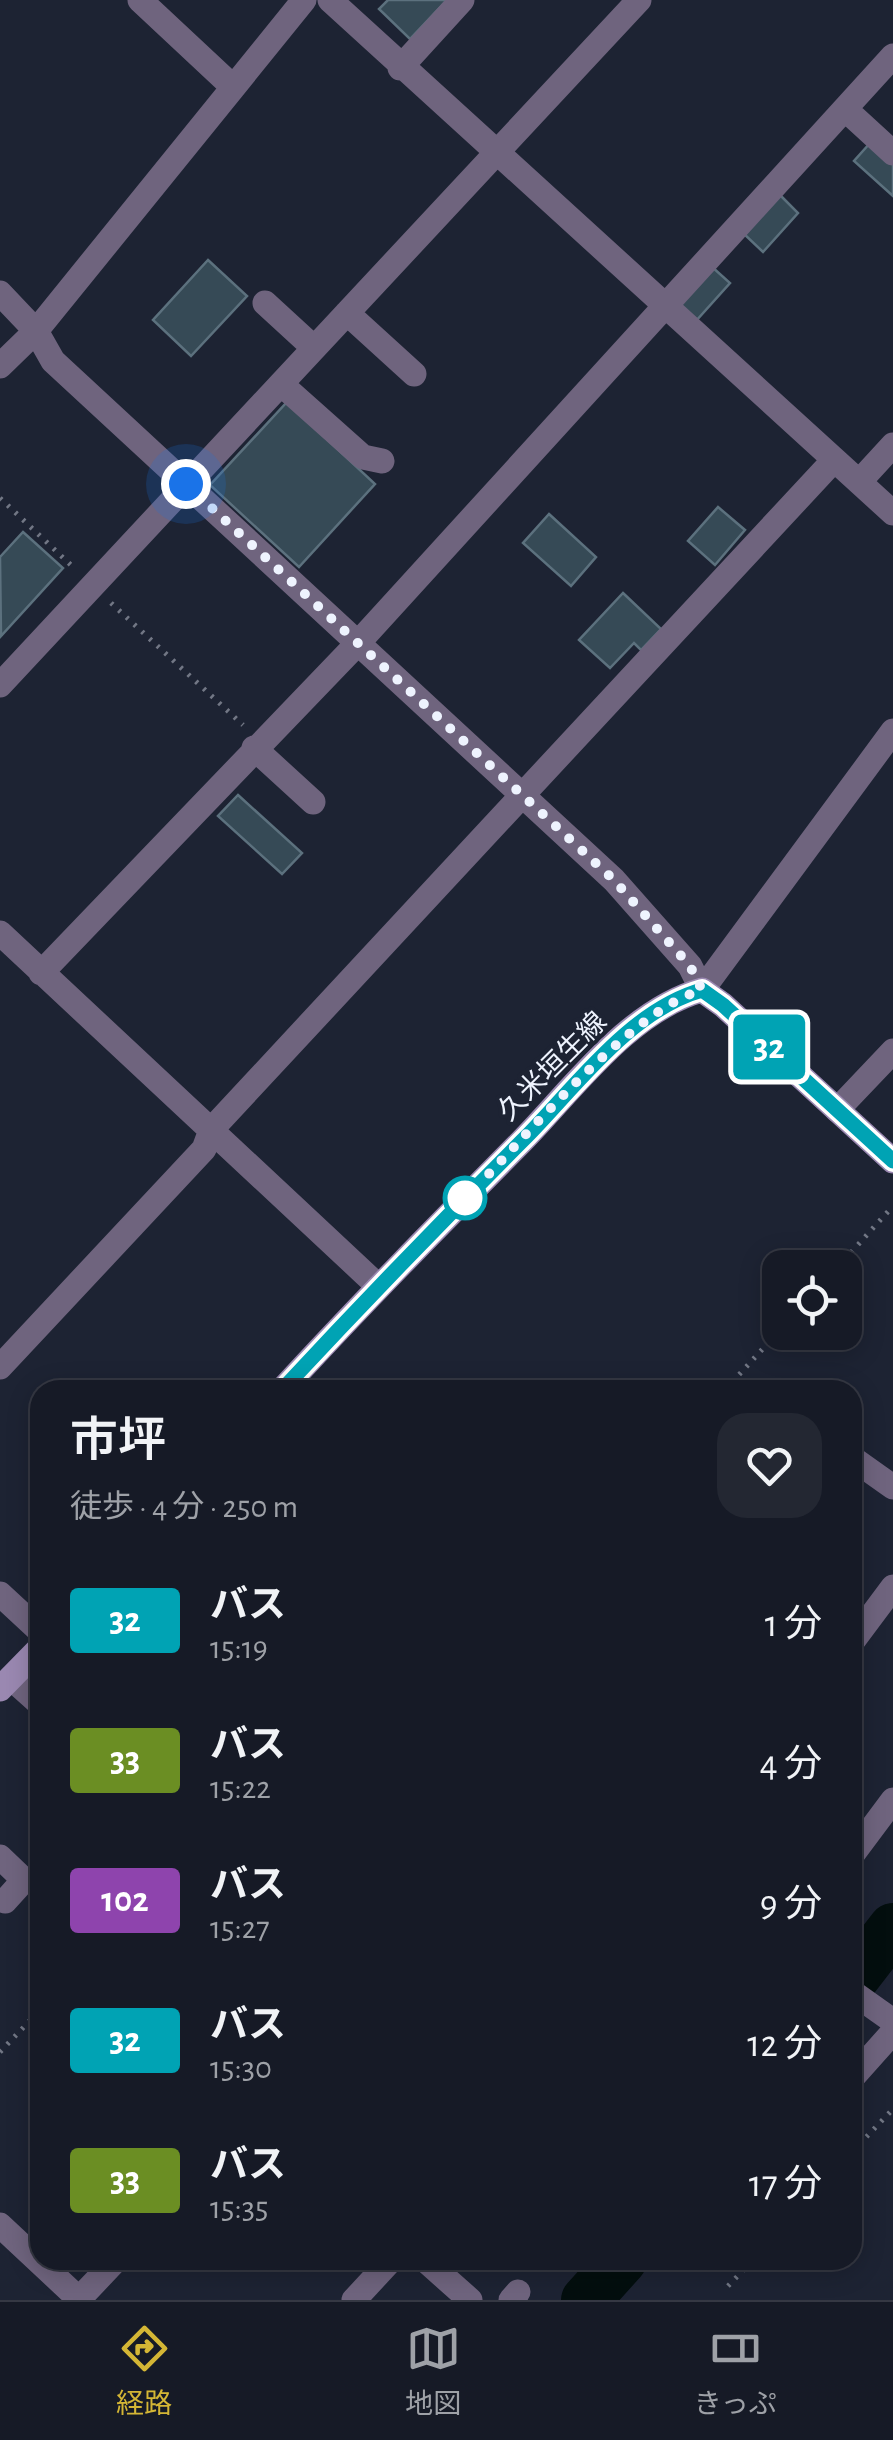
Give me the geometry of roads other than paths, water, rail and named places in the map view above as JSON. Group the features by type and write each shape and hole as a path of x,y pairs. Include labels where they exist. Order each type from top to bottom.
{"main road":[{"path":"702,990 893,1161"},
{"name":"久米垣生線","path":"291,1380 378,1286 628,1034 662,1007 702,990"},
{"path":"6,1683 30,1658"}],"street":[{"path":"140,0 233,87"},
{"path":"0,366 36,331 304,0"},
{"path":"330,0 400,68 893,512"},
{"path":"400,68 462,0"},
{"path":"0,685 639,0"},
{"path":"41,973 358,643 893,56"},
{"path":"845,109 893,152"},
{"path":"0,293 36,331 53,361 614,880 690,966 702,990 893,731"},
{"path":"265,303 314,348"},
{"path":"347,314 414,374"},
{"path":"281,384 363,457 382,462"},
{"path":"859,482 893,445"},
{"path":"0,1367 204,1148 211,1130 834,460"},
{"path":"257,744 313,802"},
{"path":"0,933 378,1286"},
{"path":"838,1110 893,1052"},
{"path":"862,1465 893,1487"},
{"path":"862,1629 893,1587"},
{"path":"0,1594 30,1622"},
{"path":"6,1683 30,1698"},
{"path":"862,1842 893,1800"},
{"path":"0,1858 24,1880 5,1901"},
{"path":"862,1998 893,2021"},
{"path":"862,2067 893,2032"},
{"path":"1,2229 30,2255"},
{"path":"47,2270 80,2300 107,2270"},
{"path":"354,2300 382,2270"},
{"path":"436,2270 470,2300"}],"waterway":[{"path":"862,1968 893,1928"},
{"path":"586,2300 613,2270"}]}
